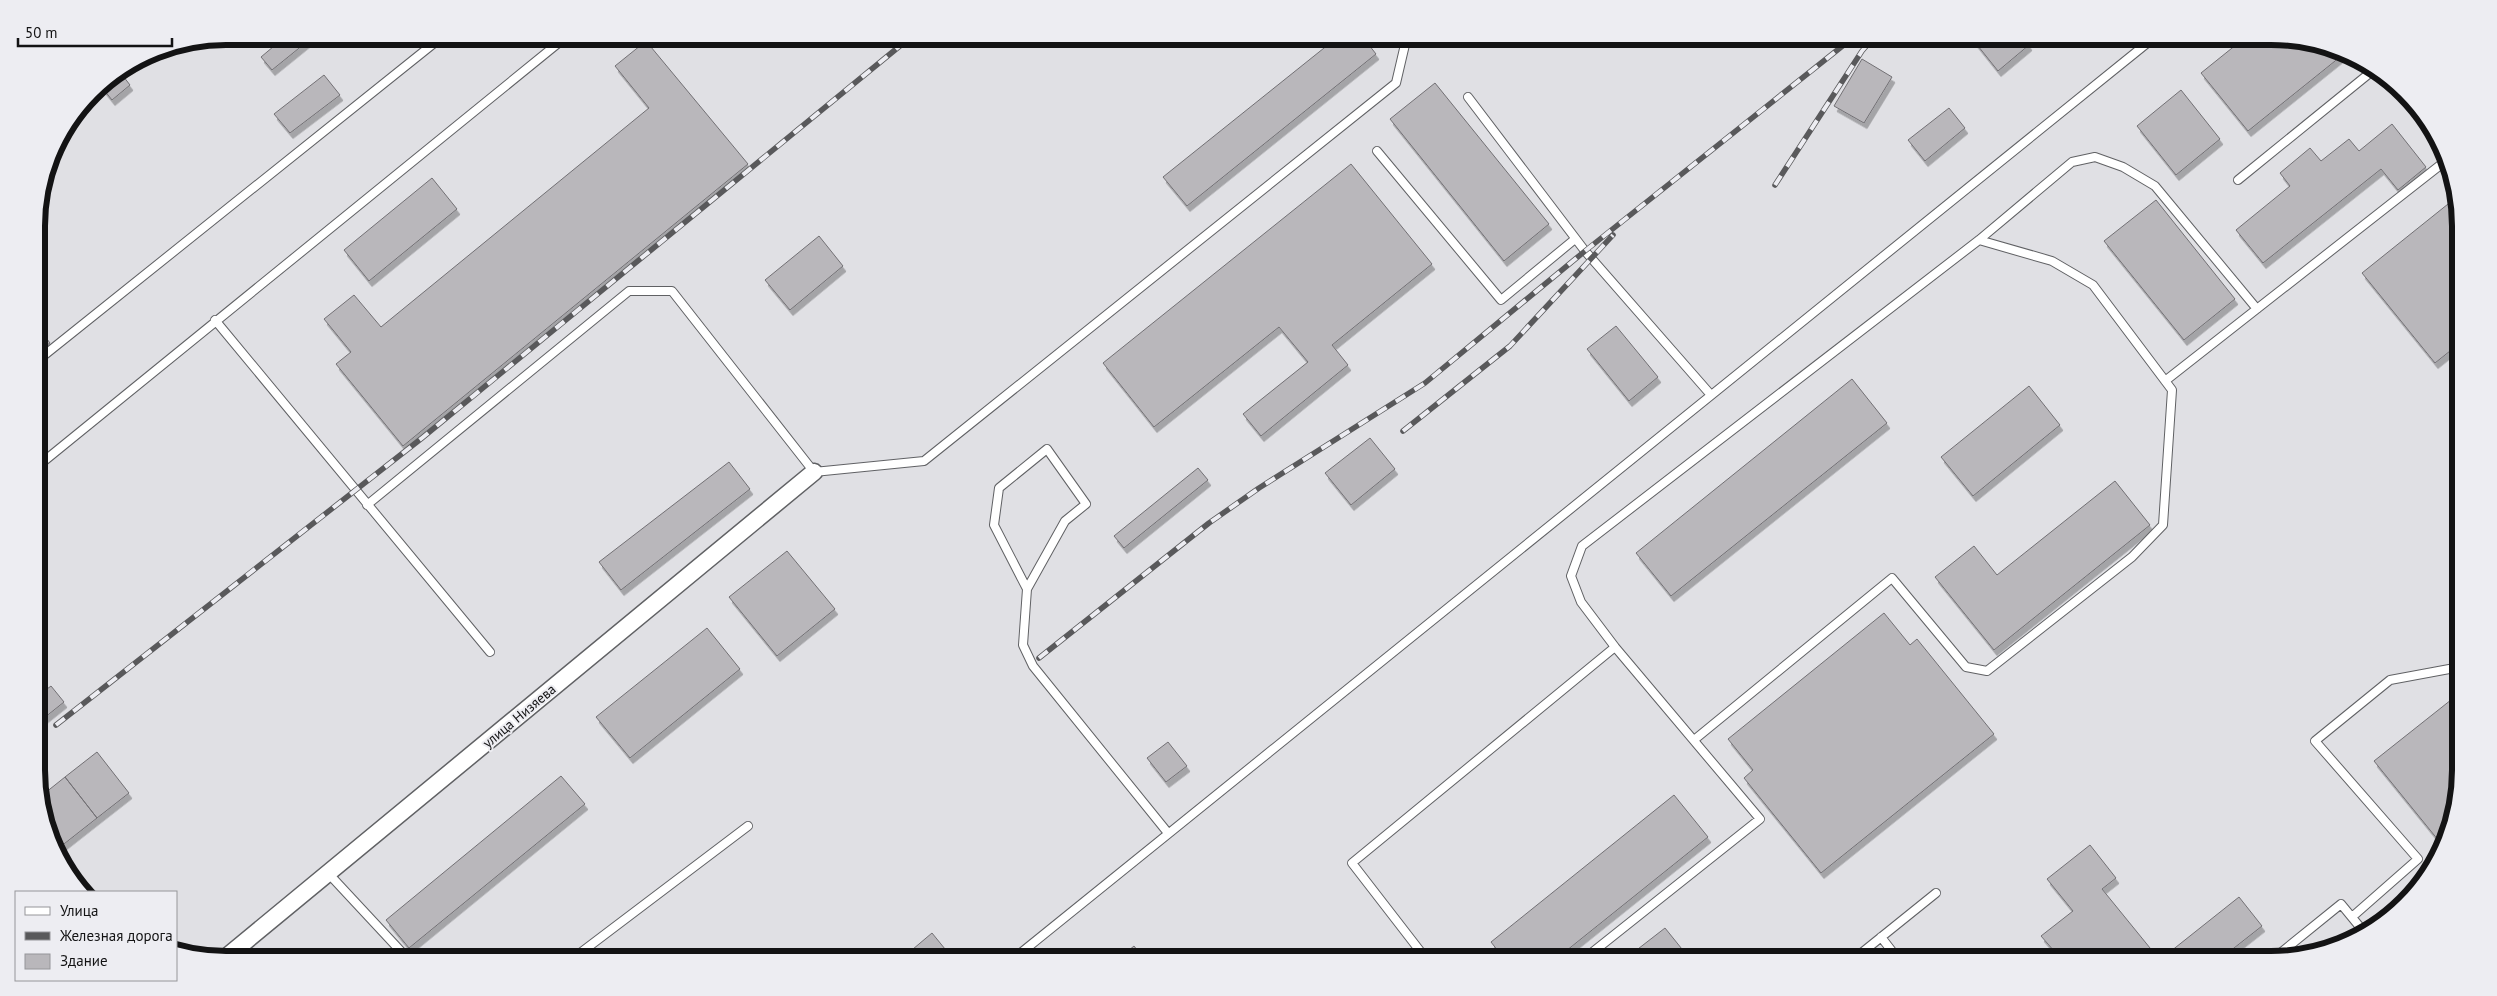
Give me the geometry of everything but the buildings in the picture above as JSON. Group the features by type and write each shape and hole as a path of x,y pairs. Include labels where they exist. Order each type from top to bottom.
{"street":[{"name":"улица Низяева","path":"234,951 814,472"}],"lane":[{"path":"45,355 432,45"},
{"path":"45,460 215,320 556,45"},
{"path":"367,506 629,291 672,291 814,472 924,460 1396,83 1405,45"},
{"path":"1023,951 2145,45"},
{"path":"2238,180 2368,74"},
{"path":"1468,97 1575,238 1711,395"},
{"path":"1377,151 1501,300 1575,238"},
{"path":"1595,951 1760,818 1615,647 1581,602 1572,576 1582,546 1979,240 2072,162 2095,157 2123,167 2155,186 2257,309"},
{"path":"2165,381 2441,165"},
{"path":"1694,740 1892,578 1966,666 1987,671 2132,557 2163,525 2172,390 2093,285 2052,261 1979,240"},
{"path":"215,320 367,506 490,652"},
{"path":"1027,589 994,525 999,488 1047,449 1086,504 1065,520 1027,589 1023,645 1033,666 1168,833"},
{"path":"1420,951 1352,863 1615,647"},
{"path":"2352,918 2418,859 2315,741 2390,680 2452,668"},
{"path":"583,951 748,826"},
{"path":"328,873 401,951"},
{"path":"1865,951 1936,893"},
{"path":"2283,951 2341,904 2360,927"},
{"path":"1881,937 1892,951"}],"railway":[{"path":"56,725 422,438 901,45"},
{"path":"1039,658 1209,523 1259,488 1425,383 1585,251 1844,45"},
{"path":"1775,185 1867,45"},
{"path":"1403,431 1510,346 1613,235"}]}
